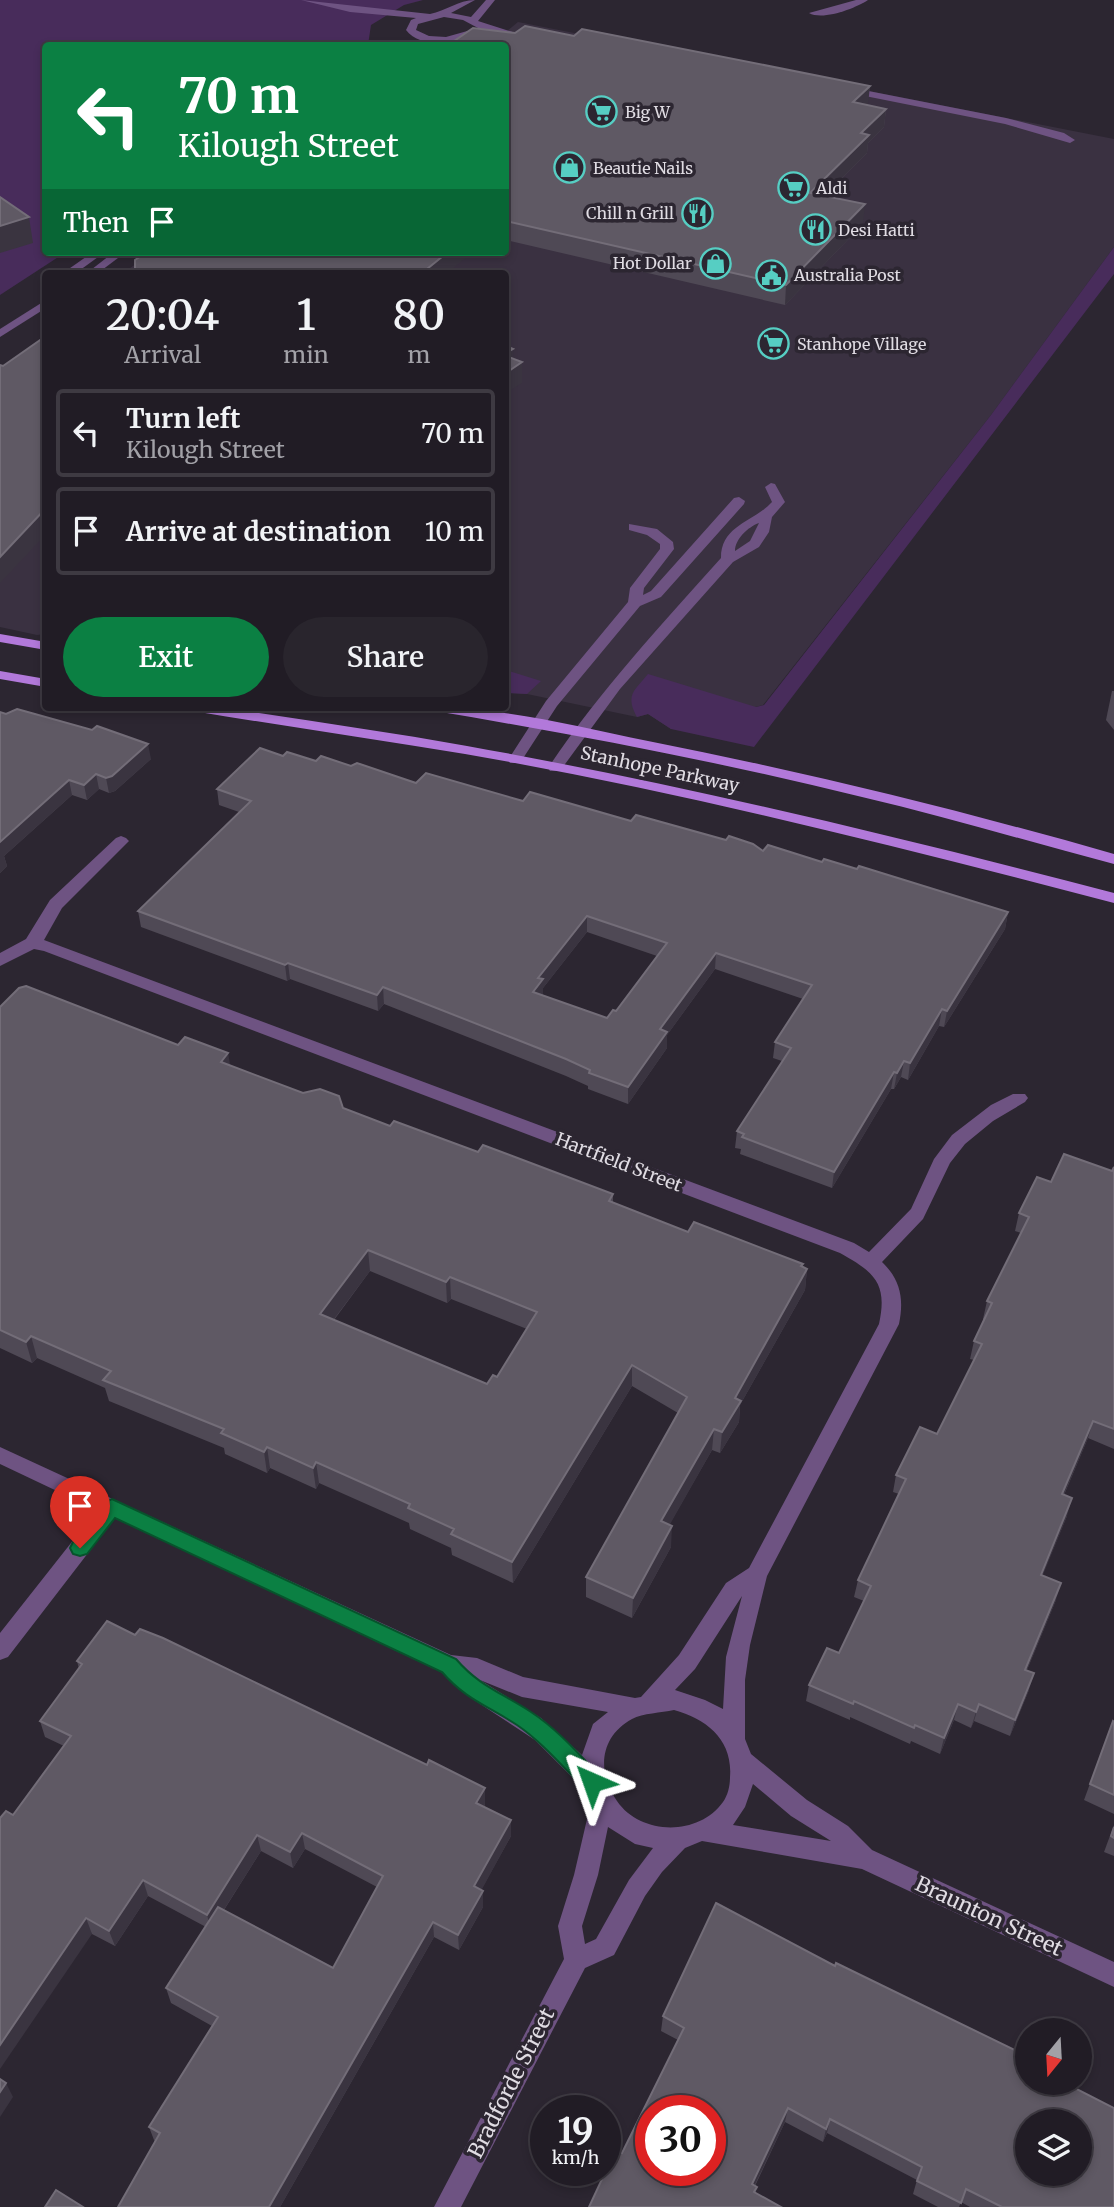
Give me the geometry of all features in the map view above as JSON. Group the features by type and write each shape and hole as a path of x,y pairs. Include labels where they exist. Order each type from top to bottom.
{"main road":[{"path":"0,638 42,645"},
{"path":"0,675 42,682"},
{"name":"Stanhope Parkway","path":"217,711 515,760 688,794 897,841 1114,898"},
{"name":"Stanhope Parkway","path":"458,711 715,759 979,820 1114,859"}],"street":[{"path":"305,0 350,9 459,16 498,32 522,37 446,40 350,9"},
{"path":"405,42 407,28 414,22 471,0"},
{"path":"441,42 474,32 475,23 491,0"},
{"path":"814,13 840,9 864,0"},
{"path":"834,90 1001,126 1034,129 1070,140"},
{"path":"73,270 94,256"},
{"path":"94,270 115,256"},
{"path":"0,320 42,292"},
{"path":"0,334 42,306"},
{"path":"555,768 577,732 728,559 728,545 745,524 766,516 779,502 771,487"},
{"path":"515,760 551,704 635,603 656,594 739,501"},
{"path":"634,527 659,536 666,542 667,549 637,588 635,603"},
{"path":"0,960 32,943 42,931 55,904 121,841"},
{"name":"Hartfield Street","path":"32,943 60,950 847,1248 871,1261 888,1279 893,1310 889,1324 756,1576 754,1600 740,1641 733,1679 734,1739"},
{"path":"871,1261 899,1236 919,1213 943,1159 963,1135 989,1114 1019,1098"},
{"path":"0,1455 449,1665 477,1668 522,1687 640,1703 674,1700 699,1706 719,1720 734,1739 742,1760 742,1781 736,1801 723,1818 706,1831 677,1840 655,1839 634,1832 616,1820 601,1804 592,1782 591,1757 598,1736 612,1718 640,1703"},
{"path":"0,1650 112,1507"},
{"name":"Hartfield Street","path":"640,1703 687,1661 734,1590 756,1576"},
{"path":"449,1665 465,1684 525,1719 546,1736 592,1782"},
{"name":"Braunton Street","path":"742,1760 799,1808 840,1834 864,1858"},
{"path":"601,1804 586,1875 570,1926 576,1960 605,1947 637,1888 654,1864 677,1840"},
{"name":"Braunton Street","path":"706,1831 864,1858 1114,1975"},
{"name":"Bradforde Street","path":"447,2207 576,1960"}],"shaded area":[{"path":"0,0 423,0 404,5 371,25 368,42 42,42 42,256 60,256 0,295"},
{"name":"Stanhope Village","path":"518,22 1114,139 1114,247 991,415 763,705 671,729 648,714 637,717 527,694 509,693 509,270 127,270 147,256 509,256 509,42 493,42"},
{"path":"1114,247 1114,274 754,747 671,729 648,714 637,717 633,710 633,694 648,674 756,707 764,705 991,415"},
{"path":"42,349 42,634 0,627 0,380"},
{"path":"509,671 541,681 527,694 509,693"}],"building":[{"path":"525,26 574,36 582,29 870,86 853,102 886,109 861,133 869,135 810,193 865,204 786,285 509,222 509,42 453,42 473,28 515,33"},
{"path":"0,197 29,217 0,226"},
{"path":"141,256 443,256 426,270 135,270 135,260"},
{"path":"42,339 42,512 0,557 0,365 3,366"},
{"path":"509,357 522,362 509,371"},
{"path":"17,709 92,730 97,726 148,744 112,776 106,778 96,774 84,785 69,780 0,842 0,712 6,714"},
{"path":"260,748 283,756 287,752 316,761 321,756 351,766 357,763 416,783 426,773 523,801 530,792 631,821 636,815 726,840 729,836 753,844 763,851 768,845 822,862 824,859 857,869 859,866 1008,912 947,1011 942,1009 910,1063 904,1061 897,1073 894,1072 834,1172 742,1137 744,1134 737,1131 791,1048 775,1042 812,985 716,953 660,1029 667,1032 628,1087 589,1073 590,1070 566,1059 383,987 377,995 288,963 285,965 138,911 251,801 217,789","holes":["587,916 667,943 616,1011 613,1010 607,1018 533,992 543,979 538,978"]},
{"path":"26,986 178,1045 185,1037 228,1053 221,1062 303,1093 320,1089 339,1096 343,1108 390,1126 394,1121 478,1152 483,1145 613,1194 609,1201 688,1232 694,1222 803,1264 801,1266 807,1269 735,1398 741,1401 722,1432 714,1429 661,1521 672,1526 633,1598 586,1577 687,1397 632,1365 512,1562 451,1534 454,1529 408,1508 410,1504 316,1462 313,1468 267,1447 264,1452 221,1433 224,1429 103,1380 111,1371 31,1336 26,1342 0,1330 0,1007 19,988","holes":["368,1250 446,1282 450,1277 537,1312 497,1377 493,1375 487,1384 320,1314"]},
{"path":"1064,1154 1112,1171 1114,1167 1114,1429 1093,1421 1062,1494 1072,1498 1041,1575 1061,1583 1025,1670 1034,1673 1015,1720 979,1704 976,1712 958,1704 944,1738 809,1685 827,1648 839,1653 871,1586 858,1580 906,1479 896,1475 920,1427 937,1434 982,1344 974,1341 992,1303 987,1301 1029,1217 1019,1213 1037,1177 1051,1182"},
{"path":"107,1621 135,1635 140,1629 163,1638 427,1765 429,1760 485,1788 476,1803 511,1820 474,1886 483,1891 458,1935 433,1922 269,2207 118,2207 160,2133 149,2127 218,2017 166,1988 218,1907 333,1968 383,1876 302,1833 290,1852 257,1835 207,1915 143,1880 109,1931 86,1918 0,2045 0,1818 6,1811 13,1815 71,1736 40,1721 82,1664 77,1661"},
{"path":"1114,1722 1114,1795 1090,1784"},
{"path":"716,1903 835,1966 836,1963 1015,2050 1015,2095 1088,2095 1114,2108 1114,2207 1002,2207 966,2189 961,2203 917,2181 922,2167 830,2119 826,2129 788,2108 752,2184 757,2187 754,2192 781,2207 589,2207 599,2186 621,2186 621,2152 635,2127 635,2186 726,2186 726,2095 651,2095 684,2028 663,2016"},
{"path":"0,2079 6,2083 0,2092"},
{"path":"56,2190 83,2207 45,2207"}],"place":[{"name":"Big W","path":"602,112"},
{"name":"Beautie Nails","path":"570,168"},
{"name":"Aldi","path":"793,188"},
{"name":"Chill n Grill","path":"697,213"},
{"name":"Desi Hatti","path":"815,230"},
{"name":"Hot Dollar","path":"715,263"},
{"name":"Australia Post","path":"771,275"},
{"name":"Stanhope Village","path":"774,344"}],"route":[{"path":"80,1548 112,1507 449,1665 465,1684 525,1719 546,1736 592,1782"}]}
